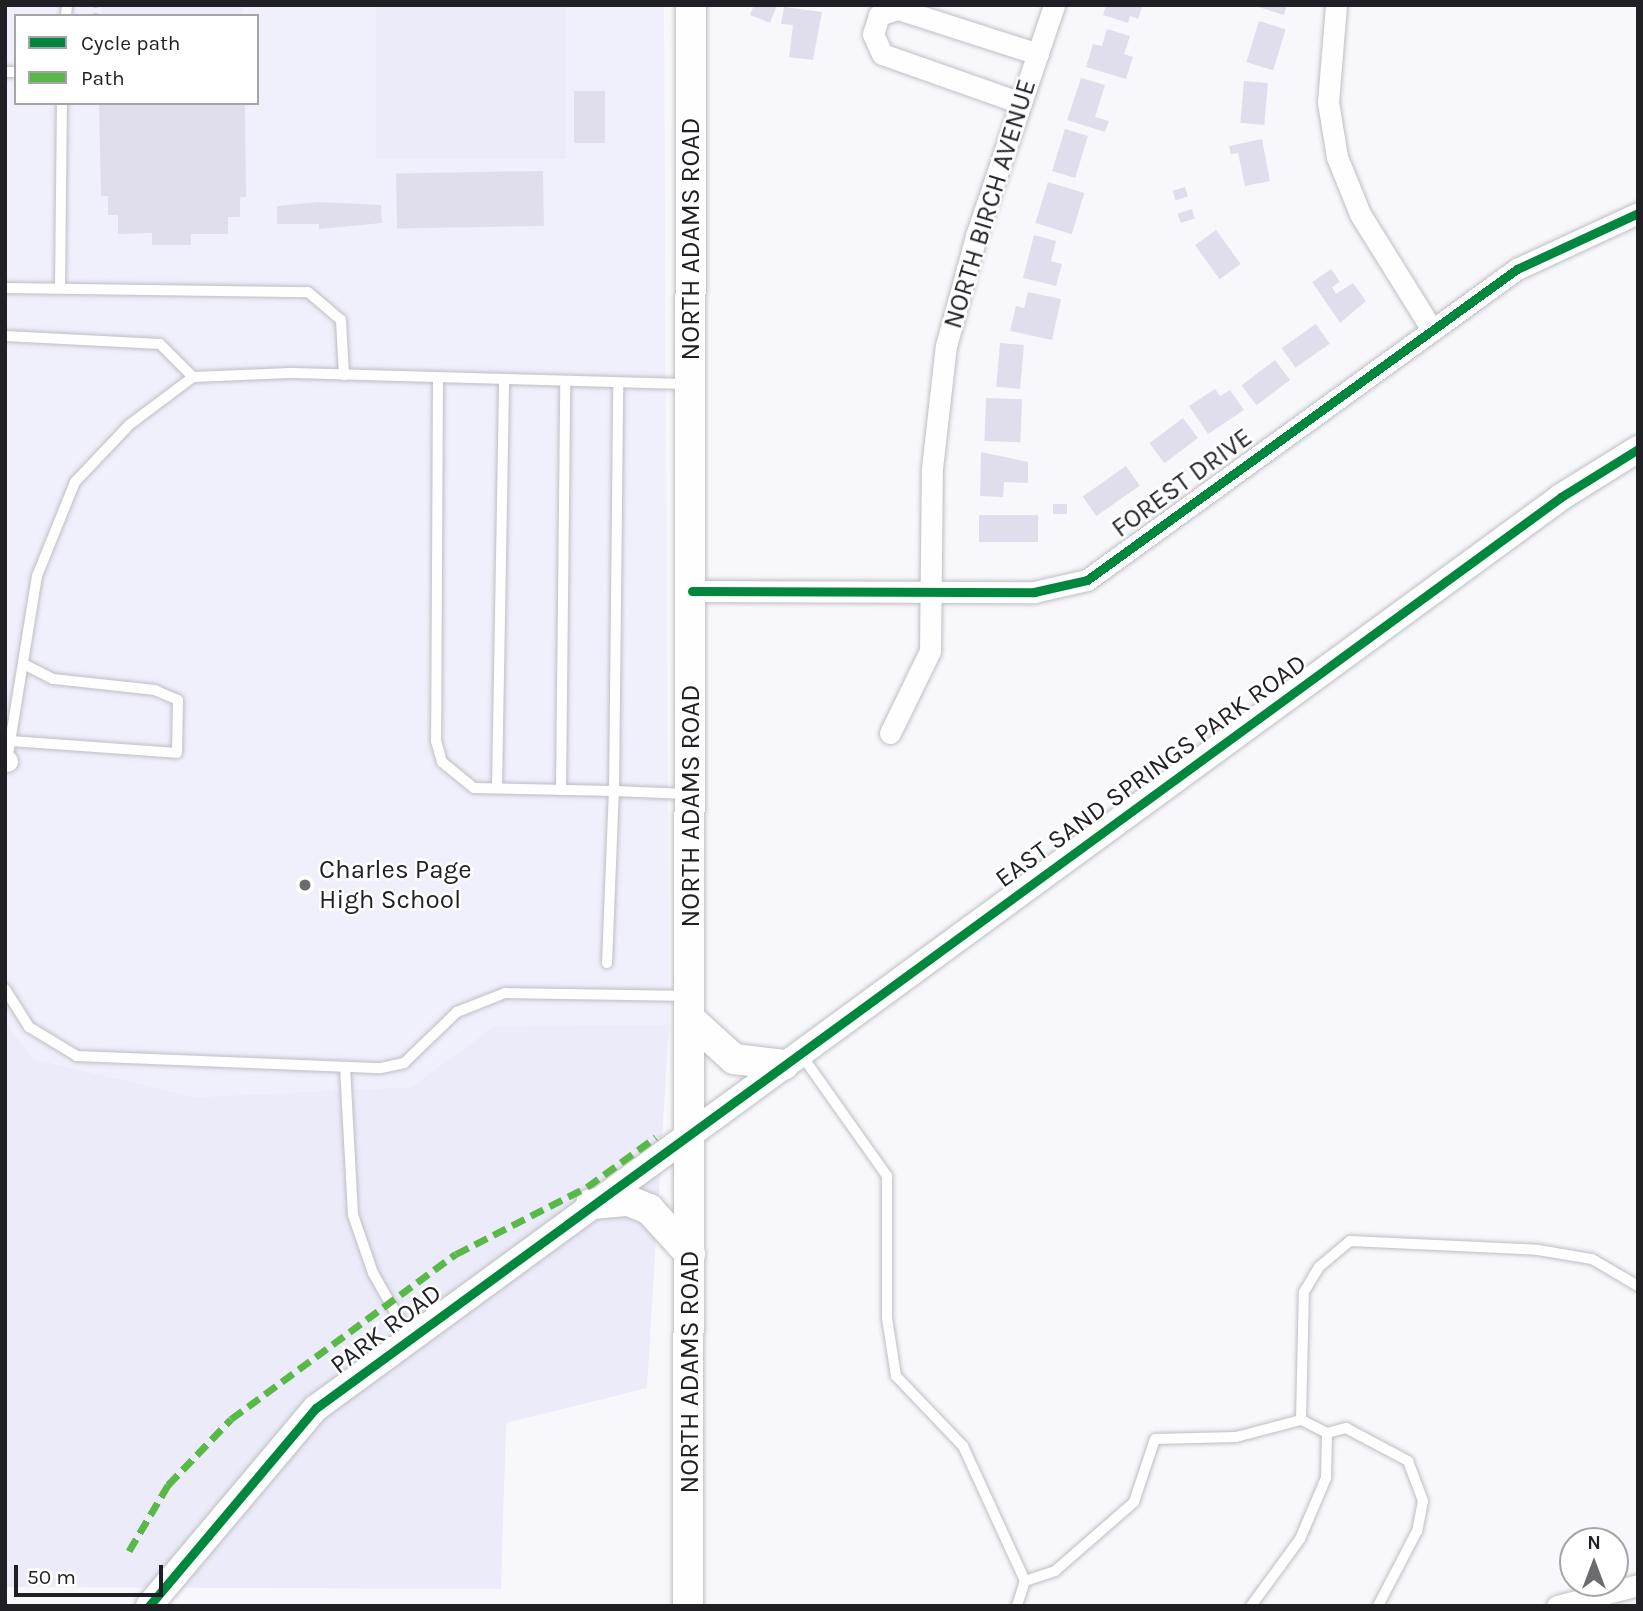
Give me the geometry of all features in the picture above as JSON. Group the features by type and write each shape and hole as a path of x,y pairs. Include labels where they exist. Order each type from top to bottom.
{"main road":[{"name":"NORTH ADAMS ROAD","path":"688,1606 692,795 691,5"},
{"path":"690,1007 734,1059 792,1059"},
{"path":"591,1204 629,1201 649,1209 690,1254"}],"street":[{"name":"NORTH BIRCH AVENUE","path":"890,733 930,651 932,468 946,346 1054,5"},
{"path":"1336,5 1328,102 1337,157 1360,214 1431,328"},
{"path":"1021,103 882,54 873,34 879,15 898,9 1038,54"},
{"name":"FOREST DRIVE","path":"691,591 1034,592 1087,580 1431,328 1560,244 1638,213"},
{"name":"EAST SAND SPRINGS PARK ROAD","path":"690,1131 1561,497 1638,449"},
{"name":"PARK ROAD","path":"149,1606 316,1408 690,1131"},
{"path":"1557,1606 1633,1588"}],"lane":[{"path":"60,288 62,105"},
{"path":"5,288 308,292 341,320 344,375"},
{"path":"5,336 159,344 193,377"},
{"path":"24,665 53,679 155,690 178,700 177,753 8,754 37,576 75,482 129,425 193,377 344,375 618,385 691,384"},
{"path":"438,379 436,740 455,778 474,788 692,795"},
{"path":"497,788 504,381"},
{"path":"561,790 565,383"},
{"path":"607,963 614,791 618,385"},
{"path":"5,989 29,1027 77,1056 345,1067 404,1063 457,1012 505,993 690,1007"},
{"path":"792,1059 887,1176 887,1318 896,1376 963,1446 1025,1581 1017,1606"},
{"path":"345,1067 353,1215 373,1273 410,1338"},
{"path":"1301,1420 1304,1292 1319,1267 1350,1241 1538,1250 1592,1259 1638,1286"},
{"path":"1025,1581 1055,1571 1133,1502 1155,1439 1236,1437 1301,1420 1327,1433 1346,1428 1408,1461 1423,1501 1416,1531 1378,1606"},
{"path":"1251,1606 1300,1539 1326,1478 1327,1433"}],"shaded area":[{"path":"5,5 664,5 669,1025 493,1027 411,1087 195,1097 34,1059 5,1023"},
{"path":"102,5 243,5 243,14 102,14"},
{"path":"376,5 566,5 566,159 376,159"},
{"path":"5,1023 34,1059 195,1097 411,1087 493,1027 669,1025 647,1388 506,1423 501,1589 5,1587"}],"building":[{"path":"754,5 777,5 770,23 750,15"},
{"path":"1106,5 1143,5 1138,19 1130,16 1128,23 1103,15"},
{"path":"1252,5 1287,5 1284,15"},
{"path":"784,7 822,12 813,60 789,57 793,25 781,24"},
{"path":"1259,21 1286,29 1273,70 1246,62"},
{"path":"1107,29 1130,36 1124,54 1133,57 1126,79 1086,67 1093,44 1102,46"},
{"path":"1081,78 1105,85 1095,117 1109,121 1105,132 1067,120"},
{"path":"1244,81 1268,83 1264,125 1240,123"},
{"path":"574,91 605,91 605,143 574,143"},
{"path":"99,105 245,105 246,197 240,197 240,217 228,217 228,234 191,234 191,245 152,245 152,233 118,234 118,215 108,215 108,196 101,196"},
{"path":"1065,129 1088,136 1075,178 1052,171"},
{"path":"1262,139 1270,181 1245,186 1238,153 1231,154 1229,146"},
{"path":"543,171 544,226 397,229 396,174"},
{"path":"1048,182 1084,193 1072,234 1035,223"},
{"path":"1185,187 1188,197 1175,200 1173,191"},
{"path":"318,202 381,205 382,223 319,229 319,224 277,224 277,206"},
{"path":"1192,209 1195,219 1181,223 1178,213"},
{"path":"1216,230 1241,264 1220,279 1195,245"},
{"path":"1034,235 1056,241 1051,261 1062,264 1056,286 1023,278"},
{"path":"1331,269 1340,282 1332,287 1336,294 1353,283 1366,301 1340,323 1312,282"},
{"path":"1028,292 1061,299 1052,340 1010,331 1016,306 1024,308"},
{"path":"1316,324 1330,344 1295,368 1282,348"},
{"path":"1000,343 1024,345 1020,389 996,387"},
{"path":"1275,360 1290,380 1257,405 1241,385"},
{"path":"1215,389 1220,396 1230,390 1244,410 1208,434 1189,406"},
{"path":"986,398 1022,399 1020,442 984,441"},
{"path":"1183,418 1198,438 1165,463 1149,443"},
{"path":"981,452 1028,462 1028,483 1004,482 1003,497 980,496"},
{"path":"1126,466 1140,486 1096,516 1083,496"},
{"path":"1053,504 1067,504 1067,514 1053,514"},
{"path":"979,515 1038,515 1038,542 979,542"}],"marked path":[{"path":"129,1551 168,1485 231,1419 456,1254 587,1187 656,1137"}],"cycle path":[{"path":"692,591 1034,592 1087,580 1517,269 1638,213"},
{"path":"149,1606 316,1408 1561,497 1638,449"}],"place":[{"name":"Charles Page High School","path":"305,885"}]}
